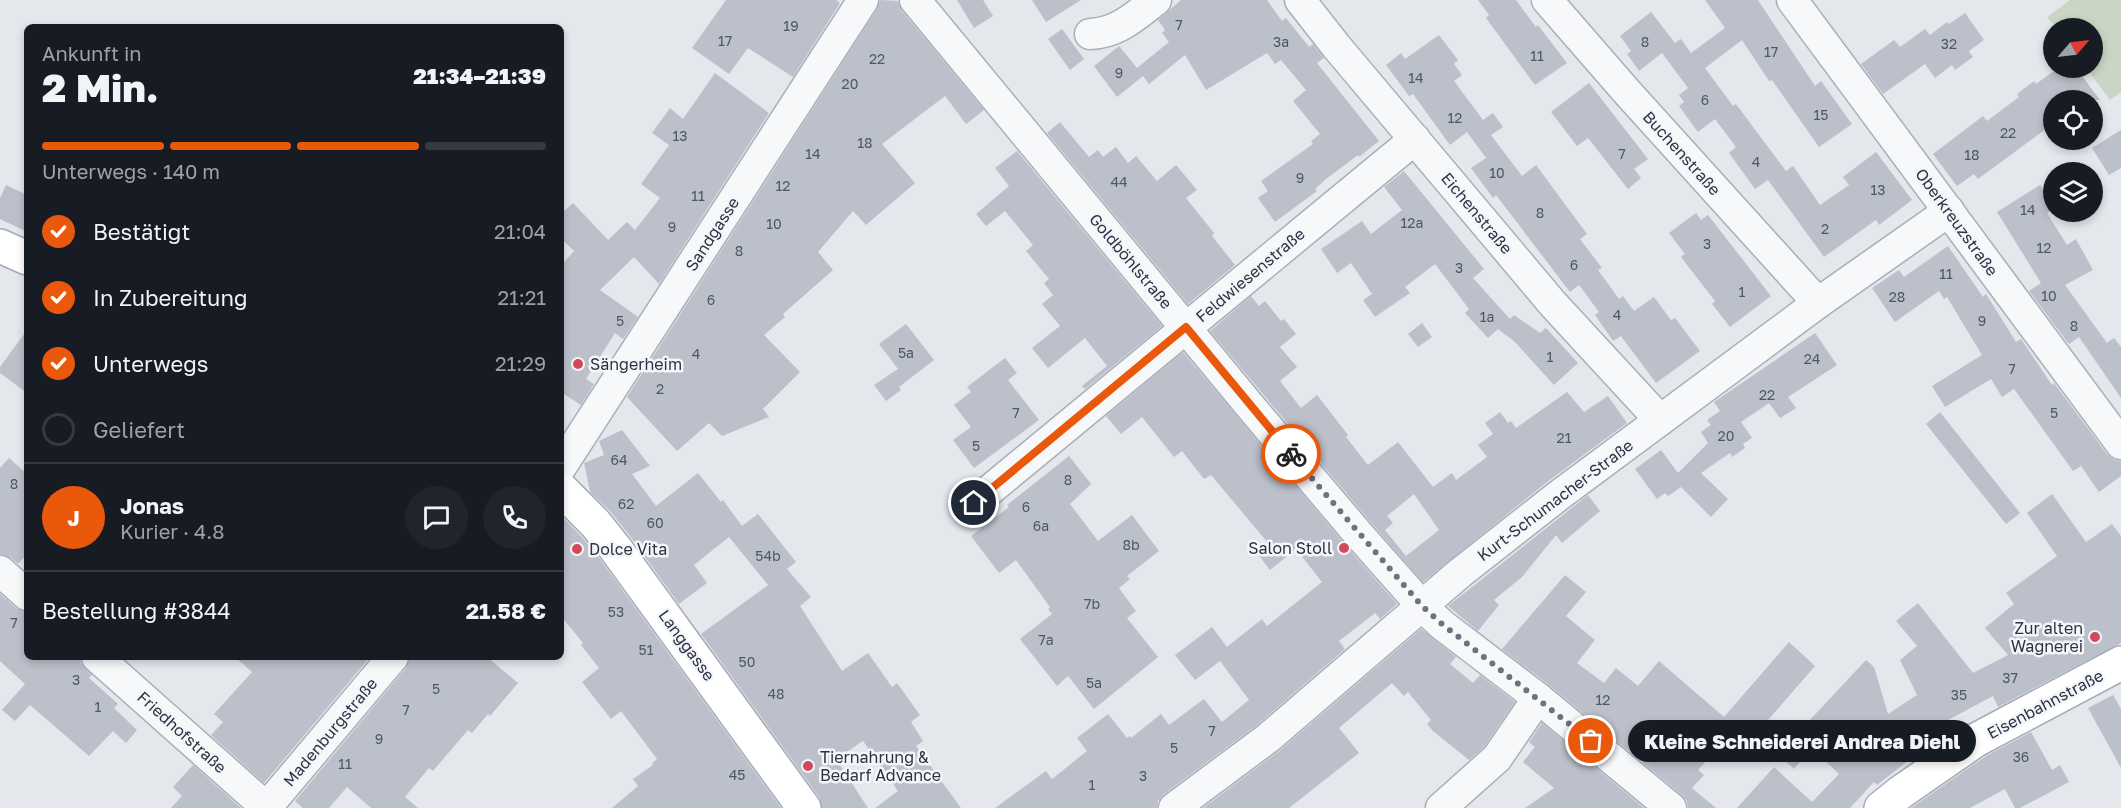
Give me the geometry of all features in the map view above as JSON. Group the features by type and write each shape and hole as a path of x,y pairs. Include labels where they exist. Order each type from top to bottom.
{"main road":[{"path":"0,246 24,257"},
{"name":"Langgasse","path":"564,492 595,523 615,548 804,808"},
{"name":"Eisenbahnstraße","path":"1881,808 1976,740 2121,663"}],"street":[{"name":"Sandgasse","path":"564,463 863,0"},
{"name":"Goldböhlstraße","path":"915,0 1360,536 1422,606 1671,808"},
{"path":"1090,34 1111,32 1127,23 1156,0"},
{"name":"Eichenstraße","path":"1300,0 1553,304 1660,420"},
{"name":"Buchenstraße","path":"1547,0 1818,303"},
{"name":"Oberkreuzstraße","path":"1792,0 2121,444"},
{"name":"Feldwiesenstraße","path":"974,503 1415,139"},
{"name":"Kurt-Schumacher-Straße","path":"1174,808 1268,738 1460,573 1549,503 1818,303 1949,211"},
{"path":"0,571 24,592"},
{"name":"Friedhofstraße","path":"100,660 266,808"},
{"name":"Madenburgstraße","path":"266,808 390,660"},
{"path":"1441,808 1497,758 1538,698"}],"green space":[{"path":"2070,0 2121,0 2121,92 2110,100 2094,78 2103,78 2103,18 2047,17"}],"building":[{"path":"726,0 836,0 840,3 793,77 748,48 729,74 692,48"},
{"path":"880,0 898,1 902,11 984,110 966,124 945,96 882,144 915,183 866,225 853,211 818,252 833,270 783,314 785,317 764,335 800,372 763,409 769,417 722,436 709,423 677,451 627,397 877,9"},
{"path":"957,0 983,0 993,16 974,28"},
{"path":"1032,0 1081,0 1046,22"},
{"path":"1181,0 1267,0 1282,21 1286,18 1309,47 1313,44 1324,58 1317,63 1379,141 1326,179 1315,189 1317,191 1275,222 1258,198 1268,191 1261,181 1313,144 1311,141 1320,134 1293,101 1306,90 1281,60 1275,64 1267,53 1206,90 1185,55 1149,84 1143,76 1117,97 1094,66 1119,46 1137,68 1169,42 1162,33 1165,30 1158,20"},
{"path":"1478,0 1516,0 1567,63 1535,85 1486,18 1489,15"},
{"path":"1705,0 1758,0 1815,86 1821,81 1852,124 1819,147 1772,80 1769,81 1742,40 1705,68 1733,106 1736,104 1786,171 1793,166 1820,205 1849,185 1843,177 1876,152 1912,200 1879,225 1876,220 1824,257 1768,180 1755,189 1729,153 1736,147 1715,119 1698,132 1679,106 1684,102 1679,95 1688,88 1662,53 1639,71 1627,54 1631,51 1620,36 1651,12 1675,43 1681,39 1691,53 1725,28"},
{"path":"1965,13 1984,40 1969,51 1973,57 1955,70 1952,65 1935,78 1925,64 1883,94 1861,64 1894,40 1900,47 1925,29 1930,35 1947,22 1949,24"},
{"path":"1062,29 1084,59 1070,70 1048,39"},
{"path":"1439,35 1458,60 1454,64 1462,75 1454,81 1483,120 1493,113 1503,127 1491,135 1522,176 1536,165 1587,234 1580,239 1602,268 1598,270 1619,299 1623,296 1634,311 1654,297 1671,320 1675,318 1700,351 1656,383 1621,336 1613,341 1595,315 1599,312 1579,285 1570,292 1496,195 1493,198 1471,168 1486,158 1467,132 1450,145 1413,94 1409,96 1386,65 1401,53 1405,59"},
{"path":"715,73 769,113 659,284 634,257 600,290 638,317 623,339 615,333 586,379 594,384 581,405 564,394 564,263 574,251 564,241 564,211 573,203 608,240 627,222 635,230 660,198 641,184 669,145 652,133 670,108 683,119"},
{"path":"2044,78 2084,78 2092,90 2043,90 2043,131 1978,179 1974,174 1957,186 1933,154 1983,116 1987,121 2019,97 2017,94 2034,81 2036,84"},
{"path":"1589,83 1648,159 1634,169 1641,178 1628,189 1588,138 1577,146 1551,112"},
{"path":"1060,122 1089,157 1098,150 1103,157 1116,147 1128,163 1136,156 1157,181 1176,165 1197,190 1186,198 1214,233 1212,236 1235,265 1188,304 1047,133"},
{"path":"2121,130 2121,168 2109,175 2103,162 2093,150 2103,150 2103,141"},
{"path":"1017,151 1162,326 1085,389 1082,386 1107,366 1085,338 1048,368 1032,348 1060,326 1042,304 1053,295 1044,283 1049,279 1026,251 1033,245 1005,211 986,226 976,214 1009,186 995,168"},
{"path":"1404,171 1484,269 1473,278 1510,319 1514,315 1540,333 1546,328 1578,363 1554,385 1515,342 1498,329 1488,338 1465,313 1469,309 1435,264 1405,287 1410,293 1375,317 1363,300 1372,294 1351,263 1337,273 1321,249 1362,221 1371,234 1402,210 1384,187"},
{"path":"6,185 24,194 24,231 0,219 0,198"},
{"path":"2040,185 2043,190 2043,222 2053,222 2067,245 2076,239 2093,270 2065,285 2107,343 2114,338 2121,347 2121,398 2079,337 2069,344 2029,291 2041,283 1997,212"},
{"path":"1696,213 1701,220 1708,215 1771,296 1730,327 1712,304 1715,301 1681,257 1685,254 1669,233"},
{"path":"1948,246 1983,297 1986,294 2016,342 2021,339 2052,385 2054,383 2107,454 2114,460 2121,461 2121,476 2099,492 2081,466 2073,471 2014,389 2002,397 1991,379 1945,407 1932,386 1982,355 1947,297 1944,299 1939,291 1895,322 1872,288 1899,270 1904,277"},
{"path":"1251,296 1259,306 1265,301 1281,321 1284,319 1296,334 1280,347 1297,367 1280,381 1301,408 1317,395 1368,465 1398,442 1433,487 1452,473 1456,480 1487,457 1478,445 1493,434 1485,423 1500,412 1508,423 1511,421 1516,428 1567,392 1584,412 1608,396 1627,423 1547,482 1423,582 1210,331","holes":["1414,494 1439,530 1406,556 1385,530 1393,523 1387,516"]},
{"path":"1422,323 1432,337 1418,347 1408,334"},
{"path":"906,324 934,360 899,387 901,390 886,401 874,385 898,369 879,344"},
{"path":"1815,333 1837,365 1788,397 1796,408 1780,418 1769,403 1741,422 1752,438 1743,444 1745,448 1732,457 1730,453 1701,473 1728,499 1711,517 1681,487 1668,496 1665,493 1657,499 1635,469 1661,450 1678,473 1708,443 1701,432 1711,425 1707,420 1720,411 1714,402"},
{"path":"24,334 24,391 0,373 0,367"},
{"path":"1183,352 1397,604 1380,619 1375,613 1339,641 1345,649 1257,725 1164,794 1158,801 1157,808 995,808 1046,771 1052,779 1087,751 1077,738 1108,714 1127,738 1130,736 1131,738 1161,714 1169,725 1204,699 1222,722 1249,700 1220,661 1195,680 1175,655 1212,627 1227,647 1262,619 1267,626 1322,582 1296,549 1270,570 1257,553 1269,544 1211,475 1204,479 1182,451 1174,457 1142,417 1121,434 1106,416"},
{"path":"1005,358 1017,373 1008,380 1039,420 974,468 953,440 971,427 954,405 971,392 967,387"},
{"path":"1940,412 2020,513 2006,524 1926,424"},
{"path":"622,430 650,466 632,474 656,506 698,473 721,502 723,500 742,526 758,514 796,562 787,569 811,597 800,606 842,671 868,653 892,687 897,683 920,715 911,722 923,741 916,746 961,808 875,808 898,791 863,741 836,759 868,808 822,808 819,797 701,634 768,585 729,537 694,565 707,583 679,604 630,536 610,511 590,492 584,463 604,455 599,441"},
{"path":"1069,456 1091,484 1070,504 1098,541 1132,515 1159,551 1127,576 1130,579 1119,588 1136,611 1127,618 1158,657 1094,709 1068,676 1057,686 1020,639 1052,614 1048,609 1050,607 1016,560 999,573 971,536"},
{"path":"9,458 24,471 24,557 18,564 11,558 0,554 0,468"},
{"path":"2052,494 2086,542 2112,524 2121,536 2121,643 1998,707 1993,696 1935,727 1940,736 1877,785 1874,782 1850,808 1737,808 1774,767 1812,802 1839,774 1812,748 1794,769 1778,754 1866,660 1874,667 1888,714 1917,695 1900,660 1917,646 1896,621 1918,603 1973,673 2008,655 1985,628 2014,604 2006,593 2057,556 2027,513"},
{"path":"1588,495 1600,511 1562,543 1556,535 1522,577 1494,600 1499,605 1478,631 1448,606"},
{"path":"564,519 600,559 781,808 612,808 638,786 633,779 653,765 652,763 657,759 621,711 611,719 582,682 599,668 581,645 583,643 564,620"},
{"path":"1565,575 1586,592 1566,616 1595,640 1577,663 1604,683 1616,668 1638,686 1659,661 1724,717 1789,642 1815,666 1734,759 1719,747 1698,770 1704,775 1692,788 1716,808 1688,808 1687,801 1682,795 1502,649"},
{"path":"0,594 16,608 24,611 24,660 80,660 92,675 89,678 118,704 114,708 137,730 126,743 113,731 89,756 30,705 15,721 2,710 25,684 0,661"},
{"path":"1421,629 1456,657 1450,664 1473,683 1480,675 1515,702 1484,747 1469,760 1433,731 1427,724 1431,720 1408,692 1404,696 1392,683 1339,728 1359,753 1289,808 1203,808 1279,751"},
{"path":"238,660 367,660 264,783 211,735 223,722 214,714 252,672"},
{"path":"409,660 491,660 518,683 472,733 468,730 433,771 429,768 405,797 418,808 371,808 347,787 329,808 303,808 295,801 406,668"},
{"path":"2113,695 2121,709 2121,768 2088,708"},
{"path":"1542,723 1644,808 1525,808 1554,788 1523,762 1535,747 1529,742"},
{"path":"2031,732 2052,770 2060,765 2069,782 2020,808 2015,808 2005,789 1970,808 1911,808 1986,756"},
{"path":"193,765 241,808 171,808 182,796 173,787"}],"way so far":[{"path":"1291,454 1422,606 1591,741"}],"place":[{"name":"Sängerheim","path":"578,364"},
{"name":"Salon Stoll","path":"1344,548"},
{"name":"Dolce Vita","path":"577,549"},
{"name":"Zur alten Wagnerei","path":"2095,637"},
{"name":"Kleine Schneiderei Andrea Diehl","path":"1591,741"},
{"name":"Tiernahrung & Bedarf Advance","path":"808,766"}],"route":[{"path":"974,503 1186,327 1291,454"}]}
